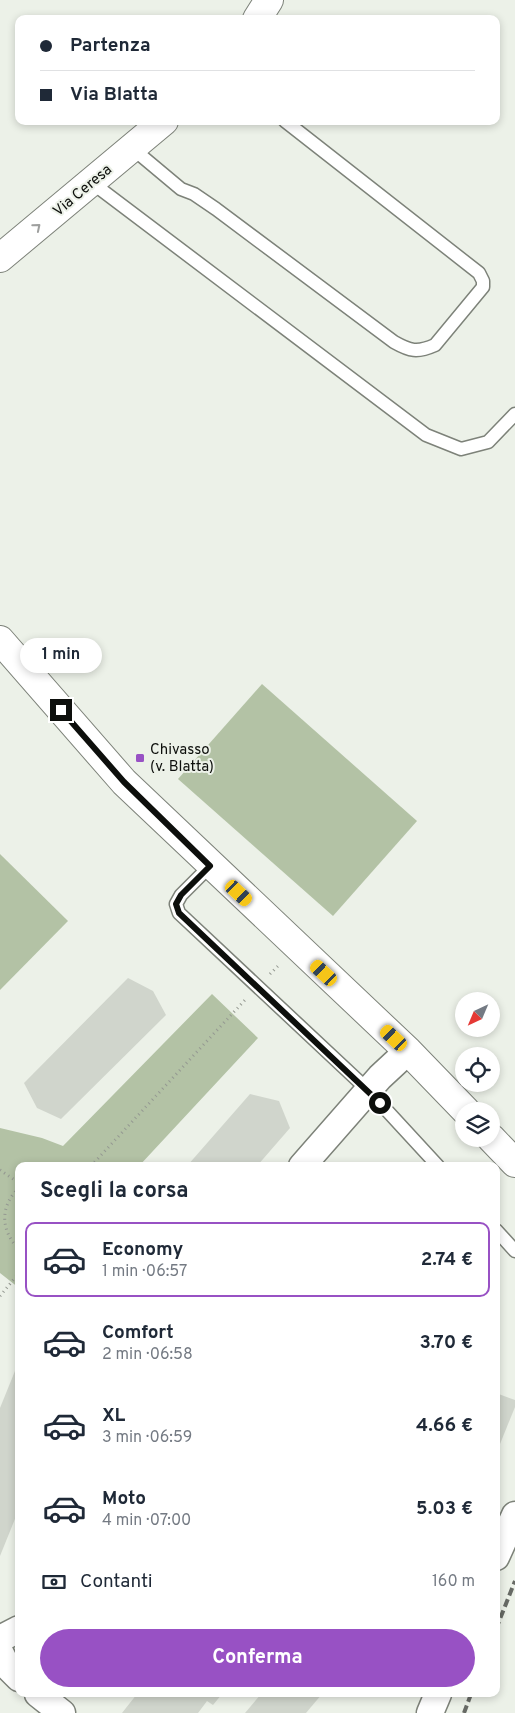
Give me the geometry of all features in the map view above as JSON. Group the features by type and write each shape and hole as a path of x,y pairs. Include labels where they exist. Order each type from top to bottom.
{"street":[{"path":"260,15 269,0"},
{"name":"Via Ceresa","path":"0,258 159,125"},
{"path":"0,640 124,782 295,947 408,1052 457,1102"},
{"path":"305,1162 368,1090 408,1052"},
{"path":"500,1147 515,1163"},
{"path":"500,1548 515,1515"},
{"path":"0,1639 15,1631"},
{"path":"0,1652 7,1666 15,1674"},
{"path":"42,1697 62,1713"},
{"path":"430,1713 437,1697"}],"lane":[{"path":"132,148 181,188 194,194 216,209 394,342 409,351 424,350 435,346 483,287 483,280 479,274 290,125"},
{"path":"91,182 426,435 461,449 488,442 515,414"},
{"path":"210,866 181,895 176,904 179,913 368,1090 434,1162"},
{"path":"500,1234 515,1251"}],"path":[{"path":"95,1162 295,947"},
{"path":"0,1170 15,1180"},
{"path":"15,1193 6,1205 4,1218 6,1231 15,1243"},
{"path":"0,1296 15,1277"}],"green space":[{"path":"262,684 417,821 333,916 178,779"},
{"path":"0,854 68,921 0,990"},
{"path":"212,994 258,1038 143,1162 15,1162 15,1285 0,1273 0,1128 42,1138 63,1146"}],"building":[{"path":"128,978 153,991 166,1015 61,1119 37,1108 24,1083"},
{"path":"250,1094 279,1101 290,1128 260,1162 190,1162"},
{"path":"15,1371 15,1519 0,1556 0,1408"},
{"path":"500,1394 515,1400 515,1407 500,1444"},
{"path":"135,1697 220,1697 213,1705 207,1701 198,1713 122,1713"},
{"path":"258,1697 319,1697 306,1713 245,1713"}],"railway":[{"path":"500,1619 515,1581"},
{"path":"464,1713 470,1697"}],"place":[{"name":"Chivasso (v. Blatta)","path":"140,758"}],"route":[{"path":"61,710 124,782 210,866 181,895 176,904 179,913 380,1103"}]}
